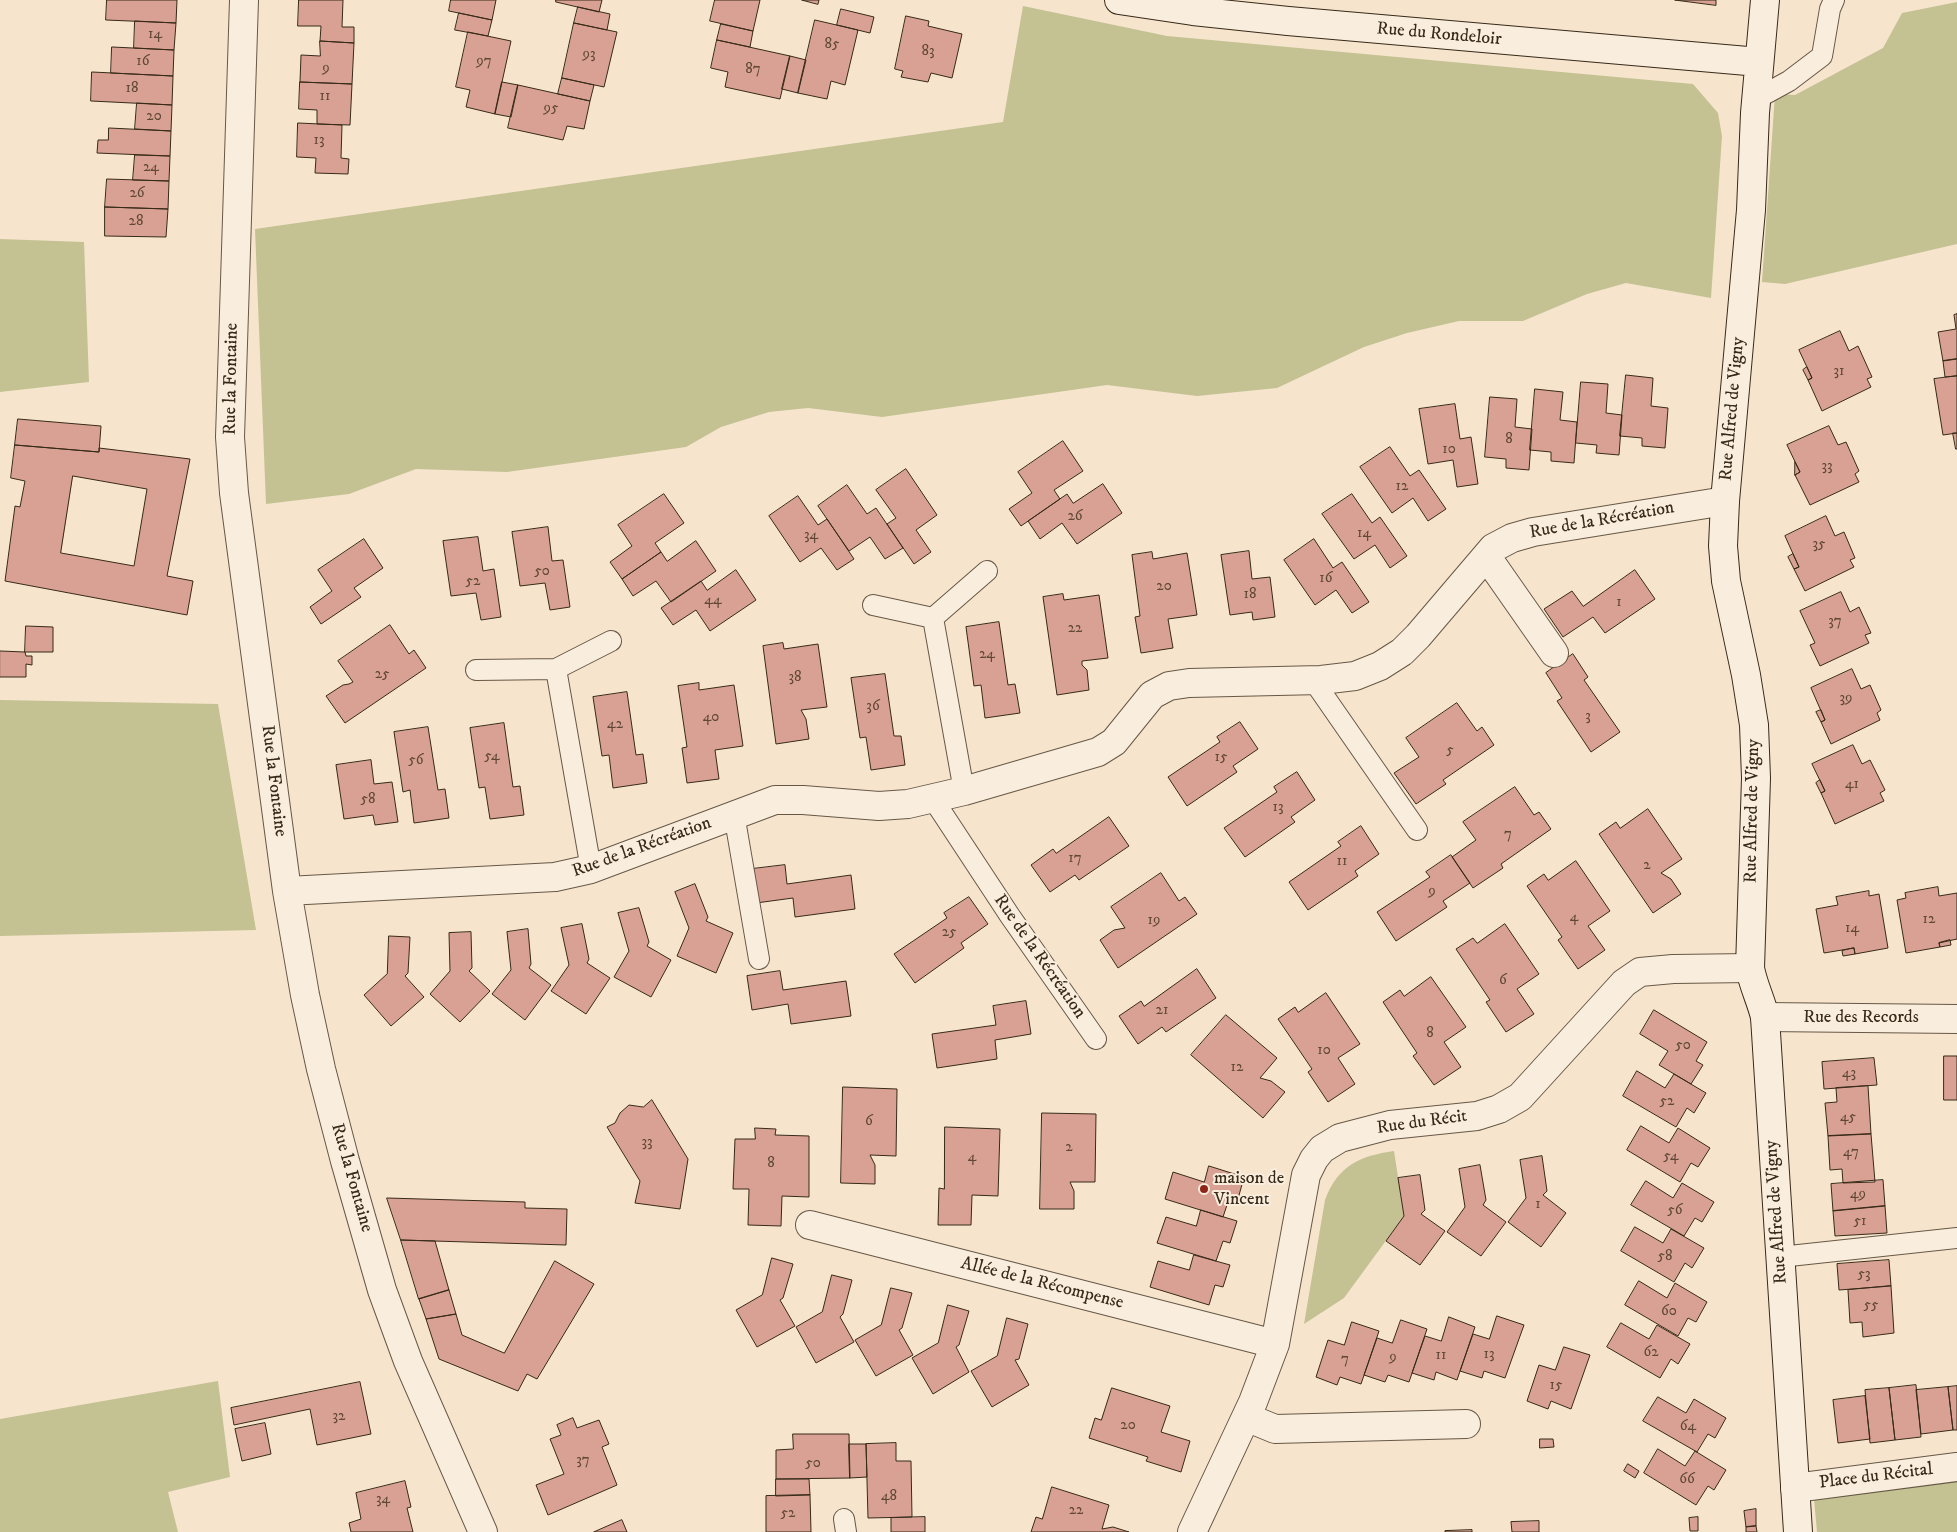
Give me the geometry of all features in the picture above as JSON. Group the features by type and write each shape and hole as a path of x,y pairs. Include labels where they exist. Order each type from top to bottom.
{"street":[{"name":"Rue la Fontaine","path":"244,0 230,438 234,493 288,891 305,995 321,1069 382,1290 408,1361 483,1532"},
{"name":"Rue du Rondeloir","path":"1119,0 1193,11 1288,21 1759,62"},
{"name":"Rue Alfred de Vigny","path":"1765,0 1756,99 1751,210 1725,501 1723,546 1726,581 1746,675 1754,734 1756,778 1750,968 1753,984 1762,1002 1766,1017 1798,1532"},
{"name":"Rue de la Récréation","path":"288,891 556,877 591,869 774,800 803,800 879,806 908,804 964,792 1098,752 1114,742 1152,695 1169,686 1189,683 1314,680 1355,676 1380,666 1402,652 1439,613 1494,548 1512,538 1533,532 1725,501"},
{"path":"1487,557 1554,653"},
{"name":"Rue du Récit","path":"1192,1532 1246,1418 1275,1344 1306,1175 1314,1158 1340,1138 1360,1132 1390,1125 1477,1116 1499,1109 1520,1097 1624,983 1640,972 1673,969 1750,968"},
{"name":"Rue des Records","path":"1766,1017 1957,1019"},
{"name":"Allée de la Récompense","path":"810,1225 1275,1344"},
{"path":"1246,1418 1275,1429 1466,1424"},
{"name":"Place du Récital","path":"1795,1488 1957,1467"}],"lane":[{"path":"1756,99 1789,81 1822,56 1830,9 1834,0"},
{"path":"933,618 987,570"},
{"path":"872,605 933,618"},
{"path":"933,618 964,792"},
{"path":"476,670 556,669 612,642"},
{"path":"556,669 591,869"},
{"path":"1314,680 1417,830"},
{"name":"Rue de la Récréation","path":"933,799 1010,916 1096,1039"},
{"path":"734,814 759,960"},
{"path":"1780,1257 1957,1238"}],"shaded area":[{"path":"1957,2 1957,244 1785,284 1762,282 1775,94 1795,95 1883,48 1902,13"},
{"path":"1023,6 1167,36 1693,84 1718,113 1722,136 1711,298 1626,283 1587,294 1523,321 1459,321 1407,333 1364,347 1277,388 1197,396 1107,385 882,417 808,408 769,412 721,427 686,447 507,472 416,469 349,494 266,504 255,229 1003,122"},
{"path":"0,239 84,242 89,382 0,392"},
{"path":"0,700 218,704 256,930 0,936"},
{"path":"1394,1151 1404,1216 1344,1298 1304,1324 1325,1200 1330,1188 1336,1178 1352,1164 1361,1159"},
{"path":"218,1381 230,1477 168,1492 178,1532 0,1532 0,1419"},
{"path":"1957,1480 1957,1532 1817,1532 1814,1499"}],"building":[{"path":"107,0 177,0 176,23 106,20"},
{"path":"299,0 343,0 342,27 354,27 354,43 320,41 321,26 298,26"},
{"path":"451,0 496,0 492,20 449,11"},
{"path":"556,0 602,0 599,12 556,2"},
{"path":"715,0 760,0 753,31 710,21"},
{"path":"802,0 819,0 818,4"},
{"path":"1675,0 1716,0 1716,5"},
{"path":"578,7 610,14 607,30 574,23"},
{"path":"841,9 874,17 870,33 837,25"},
{"path":"459,13 492,20 488,36 455,30"},
{"path":"906,16 929,21 928,26 962,34 952,78 931,73 928,82 901,77 903,71 895,69"},
{"path":"815,20 858,30 845,85 831,81 827,99 798,93"},
{"path":"135,21 176,23 174,50 134,48"},
{"path":"574,23 617,32 604,87 562,78"},
{"path":"721,24 753,31 750,47 717,40"},
{"path":"468,32 511,41 495,114 466,107 470,90 456,87"},
{"path":"717,40 790,56 780,99 725,87 728,72 711,68"},
{"path":"320,41 354,43 352,84 300,82 301,55 320,56"},
{"path":"112,47 174,50 173,76 111,73"},
{"path":"790,56 806,60 798,93 782,89"},
{"path":"92,72 173,76 172,105 91,101"},
{"path":"562,78 594,85 590,101 558,94"},
{"path":"300,82 352,84 350,125 317,124 317,110 299,109"},
{"path":"502,82 518,85 511,117 495,114"},
{"path":"518,85 590,101 584,129 567,126 563,140 508,128"},
{"path":"137,103 172,105 171,131 135,129"},
{"path":"298,123 342,125 341,158 349,159 348,174 315,173 316,158 297,157"},
{"path":"109,128 171,131 170,156 97,153 98,140 108,140"},
{"path":"135,155 170,156 169,181 133,180"},
{"path":"107,179 169,181 168,209 105,207"},
{"path":"105,207 168,209 166,237 105,236"},
{"path":"1957,314 1957,359 1943,361 1938,332 1956,329 1954,315"},
{"path":"1840,331 1849,351 1858,346 1872,377 1867,379 1871,387 1822,411 1808,380 1812,378 1799,350"},
{"path":"1957,359 1957,376 1945,377 1943,361"},
{"path":"1807,367 1812,378 1808,380 1803,370"},
{"path":"1626,375 1653,378 1651,406 1668,408 1665,448 1642,446 1642,438 1620,436"},
{"path":"1957,376 1957,433 1943,435 1934,379"},
{"path":"1581,382 1608,384 1606,413 1622,415 1619,455 1596,453 1597,445 1576,443"},
{"path":"1535,389 1563,392 1560,420 1577,422 1574,463 1551,461 1551,452 1530,450"},
{"path":"1490,397 1517,399 1515,427 1532,429 1529,470 1506,468 1506,459 1485,457"},
{"path":"1455,404 1460,439 1471,437 1478,484 1457,487 1453,460 1428,464 1419,409"},
{"path":"18,419 101,426 99,452 15,445"},
{"path":"1829,426 1838,445 1846,442 1859,471 1855,474 1859,482 1810,505 1795,475 1800,472 1787,445"},
{"path":"1953,433 1957,433 1957,449 1956,449"},
{"path":"1063,441 1083,471 1054,490 1060,499 1021,526 1009,509 1032,493 1018,472"},
{"path":"15,445 99,452 99,448 190,459 167,576 193,581 187,615 5,581 15,506 20,507 25,481 11,478","holes":["73,476 147,489 134,566 61,553"]},
{"path":"1390,447 1410,476 1419,470 1446,509 1428,521 1413,498 1392,513 1360,467"},
{"path":"1795,462 1800,472 1795,475"},
{"path":"906,469 937,515 916,530 931,552 914,564 887,524 896,518 876,490"},
{"path":"1103,484 1122,513 1077,544 1062,523 1040,539 1028,521 1067,494 1073,503"},
{"path":"847,485 867,514 876,508 903,548 885,559 870,537 849,551 818,506"},
{"path":"664,494 684,523 655,543 661,552 622,579 610,562 632,546 618,525"},
{"path":"1352,494 1372,523 1380,517 1407,556 1390,568 1375,545 1354,559 1322,514"},
{"path":"798,496 818,525 827,519 854,559 837,570 821,548 800,562 769,516"},
{"path":"1826,516 1835,536 1844,532 1855,558 1850,560 1854,567 1805,591 1794,569 1799,567 1785,536"},
{"path":"548,527 552,561 563,560 570,607 550,610 545,583 520,586 512,532"},
{"path":"478,537 483,571 494,569 501,617 481,620 476,593 451,596 443,541"},
{"path":"364,539 383,568 354,588 361,597 321,624 310,607 332,591 318,570"},
{"path":"1314,539 1333,568 1342,562 1369,602 1352,613 1336,590 1315,605 1284,560"},
{"path":"696,541 716,571 671,602 656,581 633,596 622,579 661,552 667,561"},
{"path":"1249,551 1252,579 1270,577 1275,617 1253,620 1252,612 1230,615 1221,555"},
{"path":"1152,552 1153,559 1187,553 1197,615 1168,619 1173,648 1141,653 1135,617 1140,616 1132,555"},
{"path":"1793,554 1799,567 1794,569 1788,557"},
{"path":"736,570 756,600 710,631 696,610 673,625 661,608 701,581 707,590"},
{"path":"1635,570 1655,599 1605,633 1593,617 1563,637 1544,609 1572,591 1583,606"},
{"path":"1841,592 1850,612 1859,607 1871,633 1865,635 1869,643 1820,666 1810,645 1815,643 1800,611"},
{"path":"1063,594 1064,600 1099,595 1108,658 1082,661 1082,665 1087,670 1089,690 1057,695 1043,597"},
{"path":"999,622 1008,685 1015,684 1020,713 985,718 981,685 974,686 966,627"},
{"path":"390,625 409,654 414,650 426,668 345,723 326,696 343,685 353,682 338,661"},
{"path":"26,626 53,627 53,652 25,652"},
{"path":"783,643 784,649 818,644 827,707 801,710 806,719 809,739 776,744 763,646"},
{"path":"0,651 25,652 26,656 32,656 32,665 26,664 26,677 0,677"},
{"path":"1573,654 1588,677 1584,680 1620,732 1591,752 1557,701 1562,698 1546,673"},
{"path":"1852,669 1861,689 1870,685 1881,710 1877,713 1880,720 1831,744 1821,722 1825,720 1811,688"},
{"path":"885,674 894,736 901,736 905,765 871,770 866,737 860,738 851,678"},
{"path":"699,683 699,690 734,685 743,746 715,750 719,779 687,783 682,748 687,747 678,686"},
{"path":"627,692 636,755 643,754 647,783 613,788 609,755 602,756 593,697"},
{"path":"1457,703 1477,731 1482,727 1494,745 1443,780 1446,784 1416,804 1394,773 1419,757 1406,738"},
{"path":"1821,710 1825,720 1821,722 1816,712"},
{"path":"1240,722 1258,749 1233,766 1237,772 1187,806 1168,777 1220,742 1217,737"},
{"path":"504,723 513,787 520,786 524,815 490,819 485,787 479,788 470,728"},
{"path":"428,727 438,790 445,789 449,818 414,823 410,790 403,792 394,732"},
{"path":"1853,745 1862,764 1870,760 1885,790 1880,793 1884,801 1835,824 1821,793 1825,791 1812,764"},
{"path":"371,760 374,784 392,782 398,822 375,825 373,815 344,819 336,765"},
{"path":"1297,772 1315,800 1291,817 1295,822 1245,857 1224,828 1277,792 1274,787"},
{"path":"1820,780 1825,791 1821,793 1816,783"},
{"path":"1515,787 1534,815 1539,812 1551,829 1501,864 1503,868 1473,888 1452,857 1476,840 1463,822"},
{"path":"1648,809 1682,859 1661,873 1671,879 1681,894 1653,913 1599,834 1616,822 1620,828"},
{"path":"1109,817 1129,846 1079,880 1075,875 1050,892 1031,865 1053,849 1056,853"},
{"path":"1361,826 1379,854 1355,871 1358,876 1308,910 1289,882 1341,846 1338,842"},
{"path":"1451,855 1470,883 1443,901 1447,907 1396,941 1377,912 1430,877 1426,872"},
{"path":"1576,861 1610,911 1588,926 1605,950 1578,969 1558,940 1562,937 1527,886 1544,874 1548,880"},
{"path":"785,865 787,884 851,875 855,909 795,917 793,898 756,903 752,869"},
{"path":"1161,873 1179,901 1185,897 1197,914 1118,968 1100,940 1114,930 1125,928 1111,907"},
{"path":"695,884 708,917 706,921 733,933 716,973 677,956 689,928 675,892"},
{"path":"1938,887 1939,896 1957,893 1957,939 1939,943 1940,947 1906,953 1897,900 1906,898 1905,893"},
{"path":"1869,891 1869,896 1879,894 1888,948 1855,954 1854,948 1824,953 1816,909 1838,905 1836,897"},
{"path":"969,897 988,924 961,943 964,948 915,983 894,954 947,918 944,913"},
{"path":"639,908 649,942 647,946 671,960 651,997 614,977 629,951 618,913"},
{"path":"582,924 589,959 587,963 610,978 586,1014 551,991 569,965 561,928"},
{"path":"1505,924 1539,974 1517,989 1534,1014 1506,1032 1486,1002 1490,1000 1456,949 1473,938 1477,943"},
{"path":"528,929 531,964 529,968 551,985 525,1020 492,994 511,970 507,932"},
{"path":"471,932 472,968 469,971 490,991 460,1022 430,994 450,971 449,933"},
{"path":"389,936 410,937 408,973 405,976 424,997 391,1026 364,995 387,974"},
{"path":"1950,940 1951,945 1940,947 1939,943"},
{"path":"1854,948 1855,954 1843,956 1842,951"},
{"path":"1197,969 1216,998 1166,1032 1162,1027 1138,1044 1119,1016 1141,1001 1144,1006"},
{"path":"780,971 783,990 846,981 851,1016 791,1024 788,1004 752,1010 747,976"},
{"path":"1431,977 1466,1027 1444,1042 1461,1067 1434,1085 1413,1056 1417,1053 1383,1002 1400,990 1404,996"},
{"path":"1326,993 1360,1044 1338,1058 1355,1084 1328,1102 1308,1072 1312,1069 1278,1019 1295,1007 1298,1012"},
{"path":"1026,1001 1031,1034 995,1040 997,1059 937,1068 932,1034 996,1025 993,1006"},
{"path":"1654,1010 1707,1042 1696,1061 1703,1065 1691,1084 1659,1065 1668,1051 1640,1034"},
{"path":"1226,1015 1277,1058 1260,1078 1271,1081 1285,1092 1263,1118 1191,1055"},
{"path":"1944,1056 1957,1056 1957,1100 1944,1100"},
{"path":"1874,1058 1877,1085 1824,1089 1822,1062"},
{"path":"1637,1071 1665,1088 1674,1074 1706,1093 1694,1113 1687,1108 1676,1127 1623,1096"},
{"path":"1868,1086 1871,1134 1828,1136 1825,1103 1837,1102 1836,1088"},
{"path":"843,1087 897,1089 896,1156 870,1155 875,1165 875,1184 841,1183"},
{"path":"652,1100 688,1159 680,1209 635,1203 640,1181 607,1127 615,1123 620,1113 629,1105 643,1107"},
{"path":"1042,1113 1096,1114 1095,1182 1070,1182 1074,1191 1074,1209 1040,1209"},
{"path":"1641,1126 1669,1143 1678,1128 1710,1148 1698,1167 1691,1163 1680,1182 1627,1150"},
{"path":"945,1127 1000,1129 998,1196 972,1195 971,1225 938,1225 939,1188 944,1189"},
{"path":"755,1128 776,1129 775,1135 809,1136 809,1197 782,1196 781,1226 748,1225 749,1189 733,1189 735,1139 755,1139"},
{"path":"1871,1134 1875,1182 1843,1183 1842,1169 1830,1170 1828,1136"},
{"path":"1542,1156 1547,1191 1543,1195 1566,1213 1541,1247 1508,1222 1526,1198 1520,1160"},
{"path":"1480,1165 1486,1200 1483,1205 1506,1222 1481,1256 1447,1232 1465,1207 1459,1169"},
{"name":"maison de Vincent","path":"1209,1166 1244,1177 1238,1199 1230,1196 1223,1217 1165,1199 1173,1172 1204,1182"},
{"path":"1420,1175 1425,1210 1421,1214 1445,1231 1420,1265 1386,1241 1404,1216 1398,1178"},
{"path":"1883,1180 1885,1206 1833,1211 1831,1184"},
{"path":"1646,1181 1673,1198 1682,1183 1714,1202 1702,1222 1695,1218 1684,1236 1631,1205"},
{"path":"387,1198 525,1202 525,1208 567,1209 566,1245 401,1240"},
{"path":"1885,1206 1887,1233 1835,1236 1833,1211"},
{"path":"1201,1210 1237,1221 1230,1243 1223,1241 1216,1261 1157,1243 1166,1217 1196,1226"},
{"path":"1635,1227 1663,1243 1671,1229 1704,1248 1692,1268 1685,1263 1674,1282 1621,1251"},
{"path":"401,1240 435,1241 449,1290 419,1299"},
{"path":"1194,1255 1230,1265 1223,1287 1215,1285 1209,1305 1150,1287 1158,1261 1189,1270"},
{"path":"772,1258 793,1264 783,1298 780,1300 795,1326 757,1347 736,1310 762,1295"},
{"path":"1889,1260 1891,1286 1839,1290 1837,1264"},
{"path":"555,1261 594,1284 537,1379 527,1374 518,1391 439,1359 426,1319 456,1314 462,1335 504,1353"},
{"path":"832,1275 852,1280 843,1314 840,1317 854,1342 816,1363 796,1327 822,1312"},
{"path":"1639,1281 1667,1298 1675,1283 1707,1302 1696,1322 1688,1318 1678,1336 1625,1305"},
{"path":"1891,1286 1894,1333 1863,1337 1862,1322 1850,1323 1848,1290"},
{"path":"891,1288 912,1293 902,1328 899,1330 913,1355 876,1376 855,1340 881,1325"},
{"path":"449,1290 456,1314 426,1319 419,1299"},
{"path":"948,1305 969,1311 959,1345 956,1347 969,1372 933,1394 912,1358 938,1343"},
{"path":"1497,1316 1524,1325 1505,1378 1484,1371 1482,1378 1460,1371 1473,1334 1489,1339"},
{"path":"1449,1317 1475,1327 1457,1380 1436,1372 1434,1380 1412,1373 1425,1336 1441,1341"},
{"path":"1007,1318 1028,1324 1019,1359 1015,1360 1029,1385 992,1407 971,1371 997,1356"},
{"path":"1401,1320 1427,1329 1409,1382 1388,1375 1385,1382 1364,1375 1377,1338 1392,1343"},
{"path":"1352,1322 1379,1331 1361,1384 1340,1377 1337,1385 1316,1377 1328,1340 1344,1345"},
{"path":"1621,1323 1649,1339 1657,1325 1690,1344 1678,1364 1671,1359 1660,1378 1607,1347"},
{"path":"1564,1347 1590,1355 1571,1409 1551,1401 1548,1409 1527,1401 1539,1365 1555,1370"},
{"path":"360,1382 371,1434 317,1445 310,1409 234,1425 231,1408"},
{"path":"1916,1385 1921,1437 1895,1440 1889,1388"},
{"path":"1957,1386 1957,1430 1953,1430 1948,1387"},
{"path":"1948,1387 1953,1430 1921,1434 1916,1390"},
{"path":"1112,1388 1170,1406 1161,1432 1190,1441 1181,1472 1146,1461 1148,1457 1089,1438 1095,1418 1101,1420"},
{"path":"1889,1388 1895,1440 1870,1443 1865,1390"},
{"path":"1865,1396 1870,1439 1838,1443 1833,1400"},
{"path":"1658,1397 1686,1413 1694,1399 1726,1418 1715,1438 1708,1434 1697,1452 1643,1421"},
{"path":"573,1418 577,1428 599,1420 609,1444 602,1447 617,1485 548,1515 536,1485 564,1474 550,1439 561,1435 557,1425"},
{"path":"265,1423 271,1454 242,1461 235,1429"},
{"path":"793,1434 849,1434 850,1478 776,1479 776,1450 793,1449"},
{"path":"1540,1439 1553,1439 1554,1447 1540,1448"},
{"path":"896,1443 896,1461 911,1461 912,1517 868,1518 866,1444"},
{"path":"849,1444 866,1444 867,1477 850,1478"},
{"path":"1658,1449 1685,1466 1695,1451 1726,1470 1714,1490 1708,1486 1696,1505 1644,1473"},
{"path":"1628,1464 1639,1471 1635,1478 1624,1471"},
{"path":"776,1479 809,1479 810,1495 776,1496"},
{"path":"405,1481 411,1507 407,1508 413,1532 351,1532 349,1523 361,1519 356,1493"},
{"path":"1052,1487 1109,1505 1102,1529 1113,1527 1129,1532 1031,1532 1036,1517 1042,1519"},
{"path":"810,1495 811,1532 766,1532 766,1496"},
{"path":"1756,1509 1756,1526 1746,1527 1744,1511"},
{"path":"925,1517 925,1532 891,1532 891,1518"},
{"path":"1698,1517 1698,1531 1690,1531 1689,1518"},
{"path":"622,1520 627,1532 594,1532"},
{"path":"1539,1521 1539,1532 1512,1532 1511,1522"},
{"path":"1756,1526 1757,1532 1746,1532 1746,1527"},
{"path":"1472,1530 1472,1532 1445,1532 1445,1531"}],"place":[{"name":"maison de Vincent","path":"1204,1189"}]}
